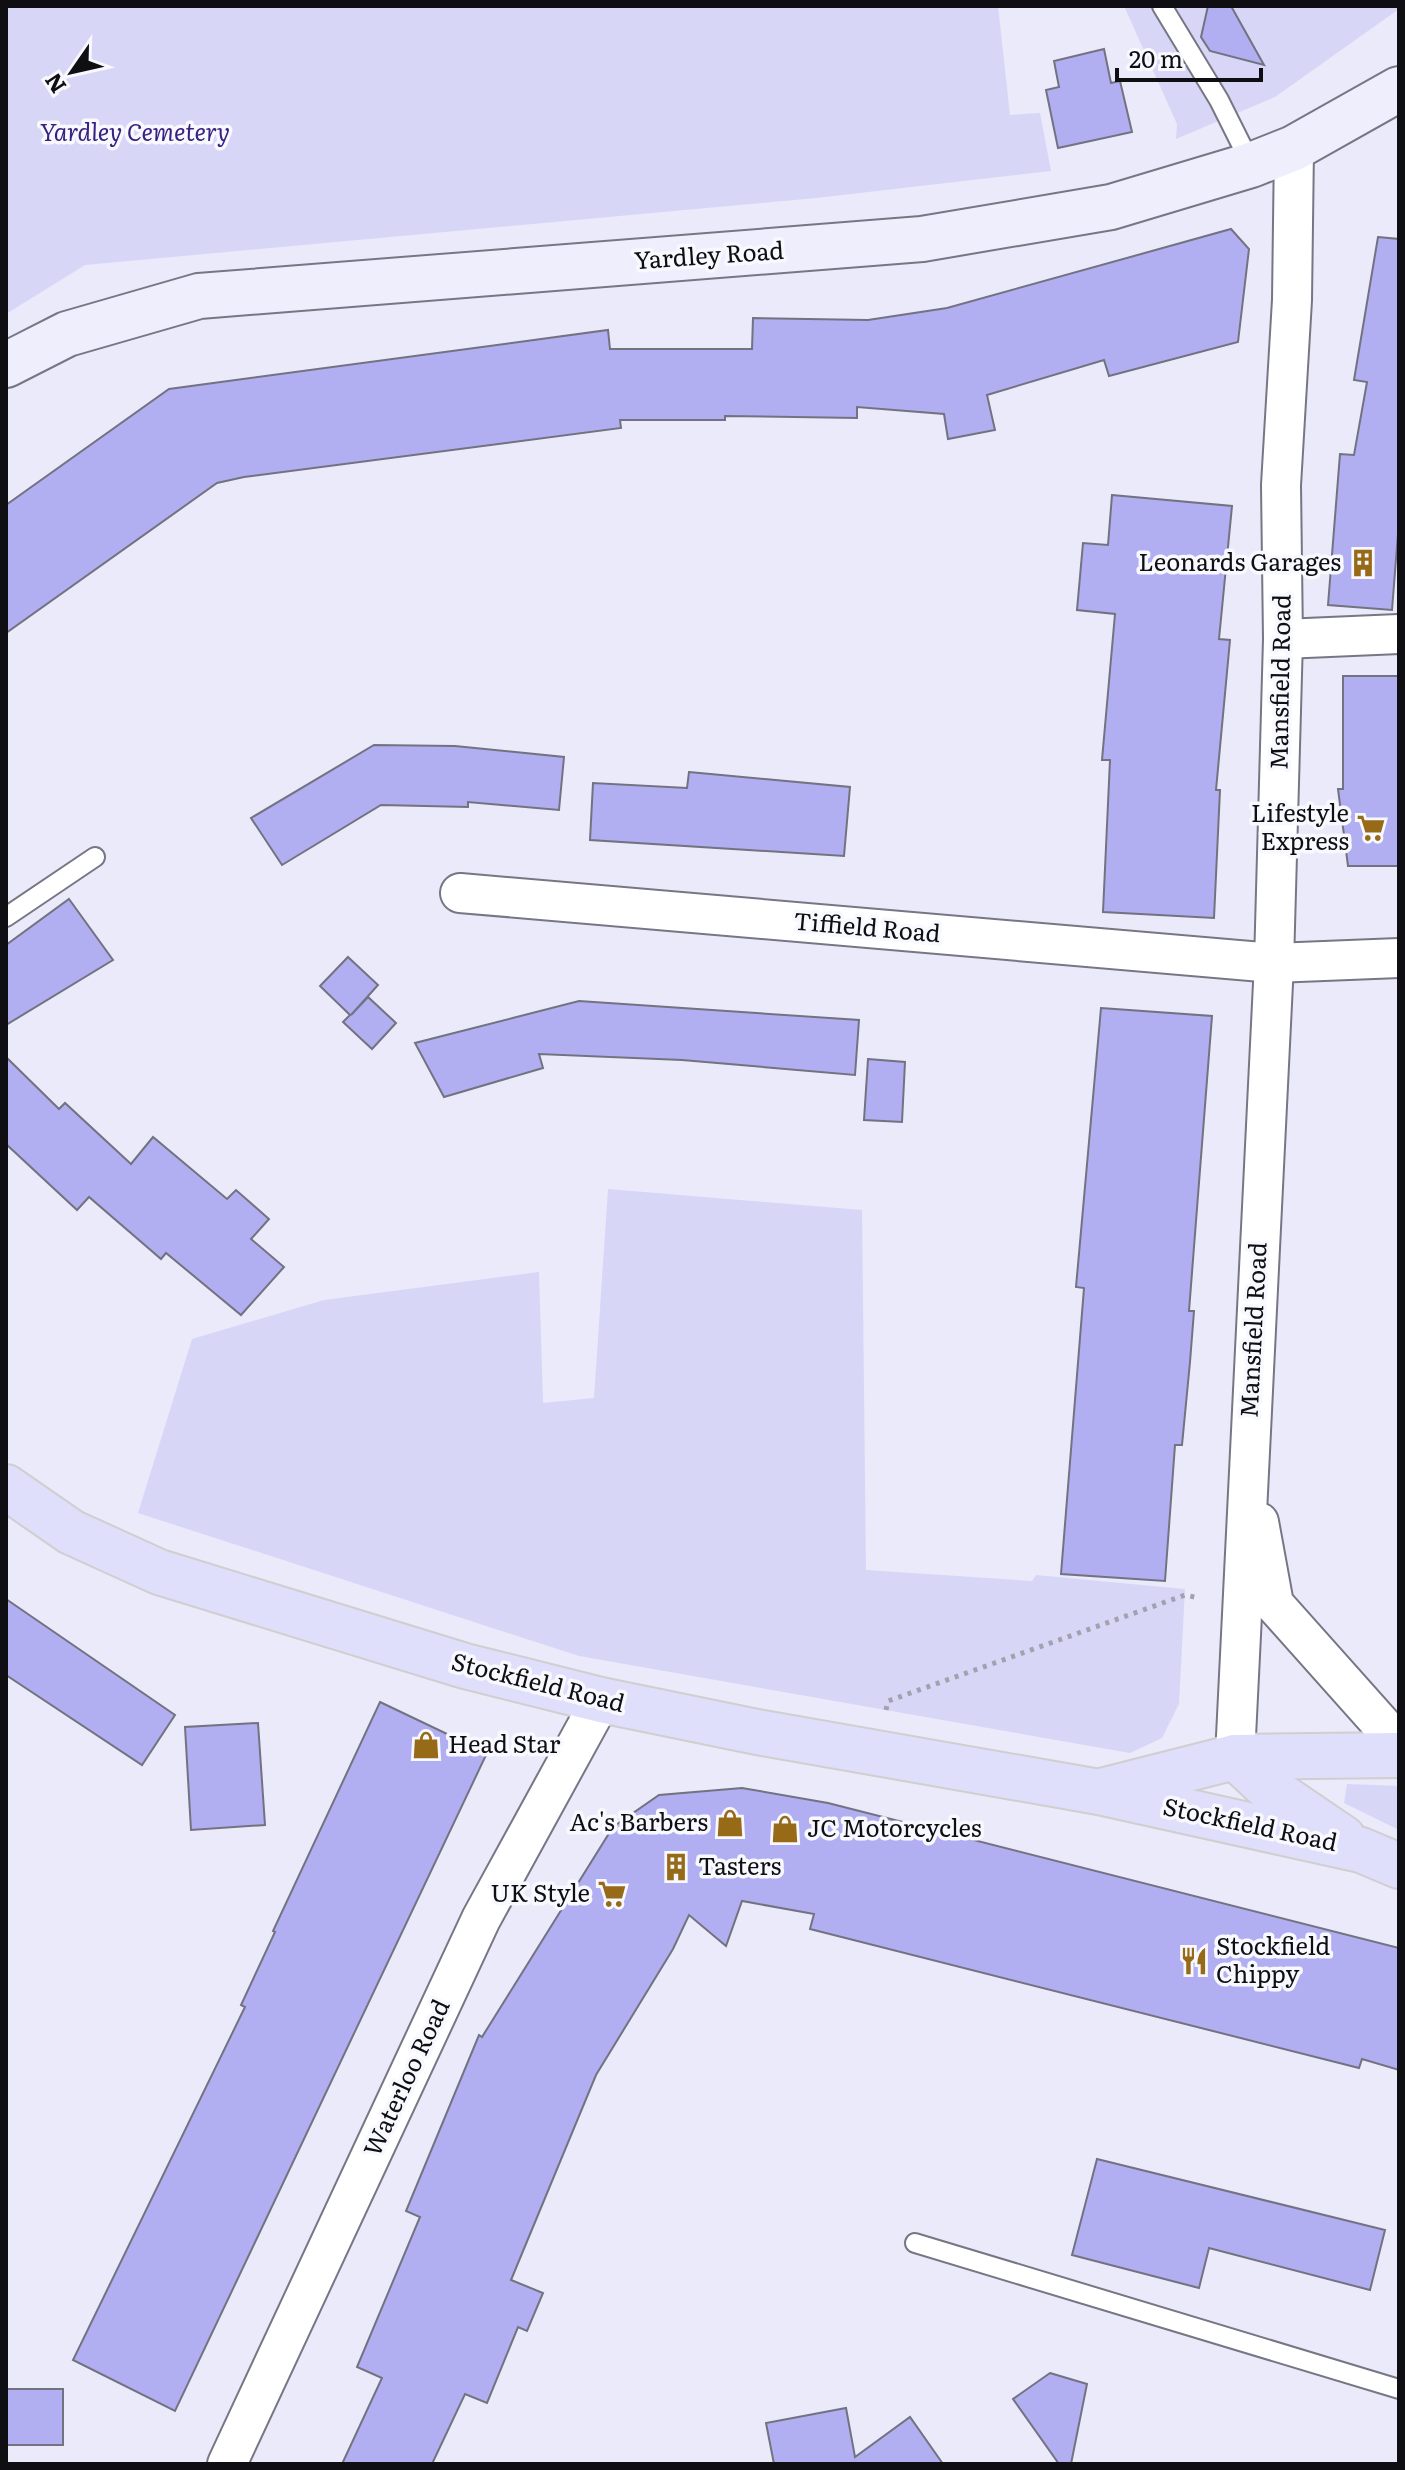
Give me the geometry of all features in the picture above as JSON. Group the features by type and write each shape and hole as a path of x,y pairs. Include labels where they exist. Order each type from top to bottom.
{"main road":[{"name":"Yardley Road","path":"6,365 67,334 199,296 922,239 1111,207 1251,165 1294,148 1399,89"},
{"name":"Stockfield Road","path":"6,1487 71,1532 159,1572 353,1634 601,1700 874,1753 1099,1792 1380,1858"},
{"name":"Stockfield Road","path":"1099,1792 1235,1757 1399,1755"},
{"path":"1235,1757 1265,1785 1380,1858"}],"street":[{"name":"Mansfield Road","path":"1235,1757 1247,1457 1274,963 1283,639 1281,485 1292,300 1294,148"},
{"path":"1283,639 1399,634"},
{"name":"Tiffield Road","path":"460,893 1274,963 1399,958"},
{"name":"Mansfield Road","path":"1247,1457 1274,1604 1399,1744"},
{"name":"Waterloo Road","path":"227,2464 481,1919 601,1700"}],"lane":[{"path":"1162,6 1219,100 1251,165"},
{"path":"6,917 95,857"},
{"path":"915,2243 1399,2389"}],"path":[{"path":"874,1753 888,1701 1185,1595 1240,1604"}],"green space":[{"name":"Yardley Cemetery","path":"6,6 998,6 1010,115 1040,113 1051,171 816,198 85,265 6,314"},
{"path":"1124,6 1399,6 1399,9 1275,97 1176,139 1177,124"},
{"path":"608,1189 862,1210 866,1570 1032,1581 1036,1575 1185,1589 1179,1704 1162,1738 1130,1753 579,1656 138,1513 192,1339 324,1300 539,1272 543,1403 594,1398"},
{"path":"1347,1784 1399,1786 1399,1830 1344,1803"}],"building":[{"path":"1208,6 1231,6 1264,65 1210,51 1201,37"},
{"path":"1104,49 1111,83 1120,81 1132,132 1058,148 1046,90 1059,87 1054,61"},
{"path":"1231,229 1249,249 1238,342 1109,376 1104,360 987,395 995,430 948,439 944,414 857,407 857,418 725,416 725,420 620,420 621,428 244,477 217,483 6,633 6,505 169,389 608,330 610,349 752,349 753,318 868,320 947,308"},
{"path":"1378,237 1399,239 1399,521 1392,610 1328,605 1340,454 1354,455 1367,382 1354,380"},
{"path":"1112,495 1232,506 1219,639 1230,640 1216,790 1220,790 1214,918 1103,912 1110,760 1102,760 1115,614 1077,610 1083,543 1108,545"},
{"path":"1343,676 1399,676 1399,866 1348,866 1338,789 1343,789"},
{"path":"374,745 455,746 564,757 559,810 468,802 468,807 381,805 282,865 251,818"},
{"path":"689,772 850,787 844,856 590,840 593,783 687,788"},
{"path":"69,899 113,960 6,1025 6,945"},
{"path":"348,957 378,985 351,1015 368,997 396,1023 372,1049 343,1022 350,1015 320,986"},
{"path":"579,1001 859,1020 855,1075 682,1060 539,1054 543,1068 444,1097 415,1043"},
{"path":"1101,1008 1212,1016 1189,1311 1194,1311 1190,1362 1182,1445 1175,1445 1165,1581 1061,1574 1084,1288 1076,1287"},
{"path":"6,1057 59,1109 65,1103 131,1164 153,1137 227,1199 236,1190 269,1219 251,1239 284,1267 241,1315 166,1253 161,1259 89,1197 77,1210 6,1144"},
{"path":"868,1059 905,1062 902,1122 864,1120"},
{"path":"6,1599 175,1715 142,1765 6,1675"},
{"path":"380,1702 487,1753 175,2411 73,2360 245,2007 241,2005 273,1931"},
{"path":"258,1723 265,1825 191,1830 185,1727"},
{"path":"742,1788 828,1803 1399,1948 1399,2070 1362,2059 1359,2068 810,1929 814,1914 742,1901 726,1946 689,1915 673,1949 596,2075 511,2280 543,2293 527,2331 518,2327 487,2403 465,2394 432,2464 342,2464 382,2378 357,2367 420,2217 406,2211 479,2035 482,2037 613,1827 659,1795"},
{"path":"1097,2159 1385,2230 1370,2290 1209,2248 1199,2288 1072,2255"},
{"path":"1050,2373 1087,2384 1071,2464 1059,2464 1013,2399"},
{"path":"6,2389 63,2389 63,2445 6,2445"},
{"path":"846,2408 855,2457 910,2417 943,2464 774,2464 766,2423"}],"place":[{"name":"Leonards Garages","path":"1363,563"},
{"name":"Lifestyle Express","path":"1371,828"},
{"name":"Head Star","path":"426,1745"},
{"name":"Ac's Barbers","path":"730,1823"},
{"name":"JC Motorcycles","path":"785,1829"},
{"name":"Tasters","path":"676,1867"},
{"name":"UK Style","path":"612,1894"},
{"name":"Stockfield Chippy","path":"1194,1961"}]}
